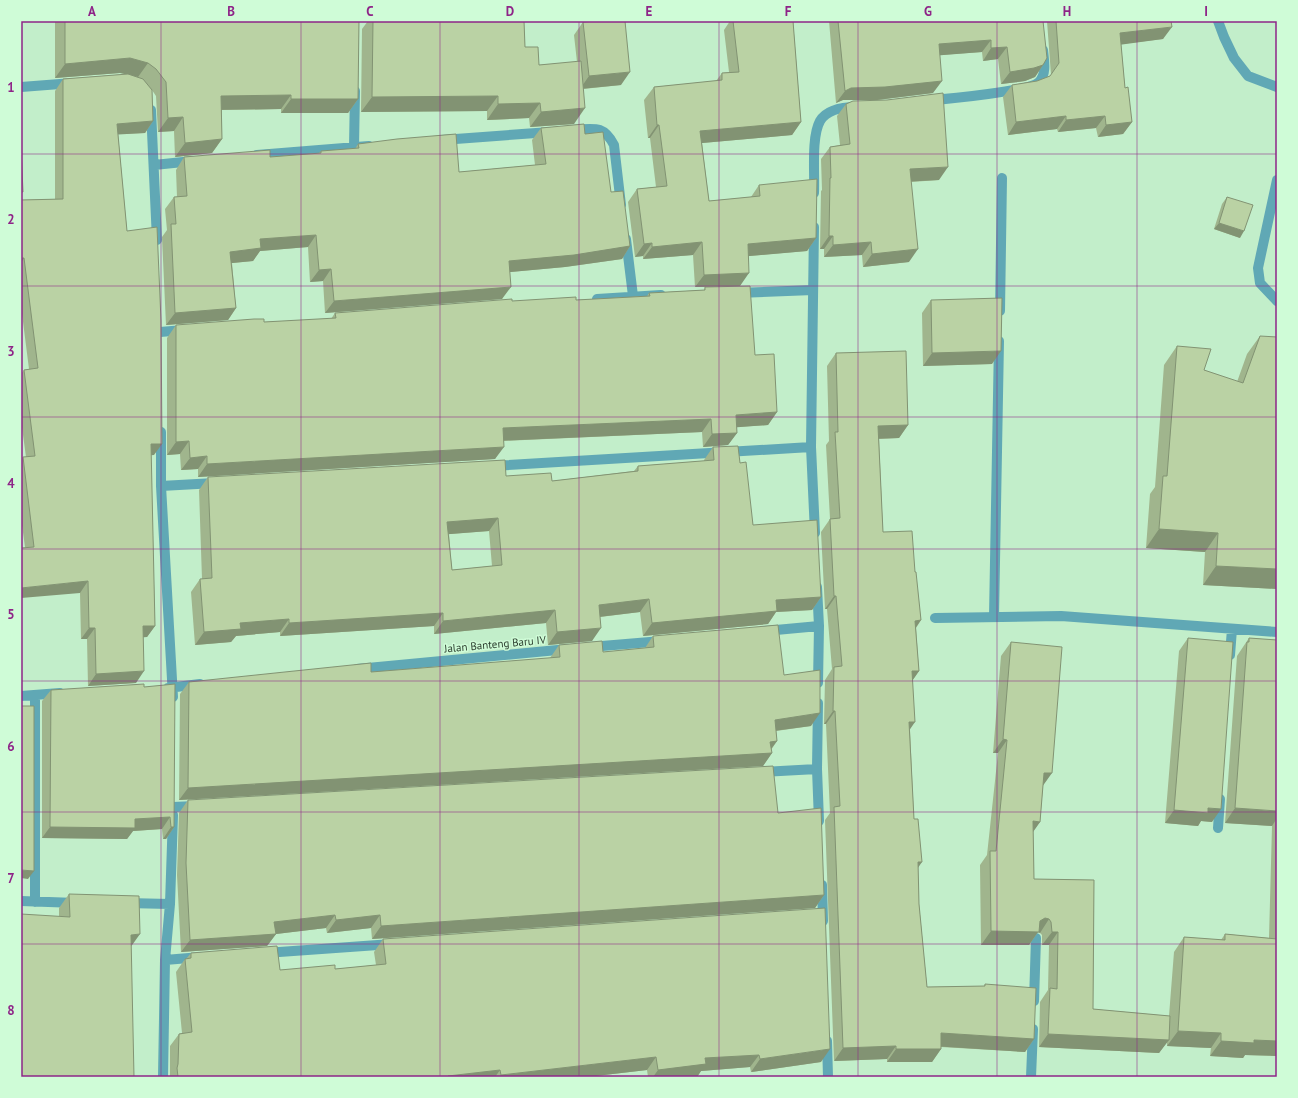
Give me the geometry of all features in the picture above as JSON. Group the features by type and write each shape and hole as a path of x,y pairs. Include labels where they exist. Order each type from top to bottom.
{"street":[{"path":"1218,21 1234,58 1248,76 1277,87"},
{"path":"923,101 1027,87 1039,82 1044,72 1042,41"},
{"path":"21,87 82,82"},
{"path":"354,147 355,84"},
{"path":"150,99 157,252"},
{"path":"814,201 815,139 820,121 829,113 842,107 870,106"},
{"path":"433,141 590,129 603,131 609,136 614,145 622,213"},
{"path":"246,156 377,145"},
{"path":"154,164 200,160"},
{"path":"994,617 1002,178"},
{"path":"1277,180 1258,268 1260,283 1277,301"},
{"path":"814,217 811,447 815,540"},
{"path":"624,228 633,296"},
{"path":"727,293 813,290"},
{"path":"586,300 633,296 672,295"},
{"path":"160,332 192,330"},
{"path":"161,424 162,486 174,687 173,710"},
{"path":"486,467 811,447"},
{"path":"162,486 225,482"},
{"path":"817,579 819,626 817,769 820,830"},
{"path":"935,618 1061,616 1277,632"},
{"path":"756,632 819,626"},
{"path":"1229,669 1232,629"},
{"name":"Jalan Banteng Baru IV","path":"346,670 669,640"},
{"path":"158,688 206,683"},
{"path":"21,696 74,693"},
{"path":"35,695 35,902"},
{"path":"754,773 817,769"},
{"path":"1218,828 1221,788"},
{"path":"163,1077 165,960 170,904 173,803 204,805"},
{"path":"821,876 819,915 823,930"},
{"path":"21,901 83,903"},
{"path":"114,903 170,904"},
{"path":"1031,1077 1036,938"},
{"path":"252,954 403,943"},
{"path":"165,960 212,956"},
{"path":"826,1031 828,1077"}],"building":[{"path":"65,21 359,21 358,99 291,99 291,95 221,96 222,139 185,143 183,117 168,118 166,82 156,69 148,63 130,58 65,64"},
{"path":"373,21 524,21 525,47 538,47 539,65 581,61 585,108 541,112 540,103 498,104 498,96 372,97"},
{"path":"625,21 630,72 589,76 583,22"},
{"path":"733,21 793,21 801,122 700,131 709,201 760,196 759,185 817,179 816,238 748,244 749,273 704,275 702,242 652,247 652,243 644,244 637,189 667,186 659,125 657,125 654,87 722,80 722,73 739,72"},
{"path":"838,21 1043,21 1047,58 1043,65 1010,72 1007,47 991,48 991,40 939,44 942,81 885,87 851,88 845,91"},
{"path":"1056,21 1171,21 1172,27 1120,33 1125,88 1128,87 1132,122 1106,125 1105,116 1066,120 1066,116 1016,122 1012,85 1037,81 1050,76 1059,63"},
{"path":"128,74 143,79 152,90 153,121 117,124 127,231 157,227 161,321 162,444 151,444 155,626 143,626 144,671 96,674 95,628 89,628 88,581 21,588 21,548 34,547 23,457 35,456 24,370 38,368 24,258 21,258 21,200 63,199 63,79"},
{"path":"943,93 948,167 910,169 918,249 872,254 871,242 833,245 833,236 829,236 831,178 830,147 850,144 846,104 853,101 887,100"},
{"path":"584,124 585,134 603,132 611,192 623,191 630,246 574,255 509,261 511,287 334,301 331,269 319,270 316,235 260,239 261,248 230,252 236,308 175,313 171,224 176,224 174,197 187,196 184,157 270,150 270,157 321,153 321,151 359,148 358,144 456,134 459,172 546,164 541,128"},
{"path":"21,147 23,192 21,192"},
{"path":"1227,197 1253,205 1244,231 1219,223"},
{"path":"750,286 755,355 774,354 777,412 736,415 737,433 712,434 711,419 503,428 504,447 207,464 207,456 190,458 189,441 176,442 176,325 254,319 264,319 264,322 336,318 335,313 512,299 512,301 576,297 576,300 650,296 649,293 705,290 705,287"},
{"path":"1002,298 1001,351 932,353 931,300"},
{"path":"1260,336 1277,337 1277,569 1216,566 1218,533 1159,529 1163,476 1167,476 1177,346 1211,349 1204,370 1243,383"},
{"path":"906,351 908,425 878,426 883,532 912,531 921,620 915,621 919,671 912,671 915,722 909,722 914,819 918,819 922,862 918,862 919,904 927,987 985,986 985,984 1036,988 1034,1039 941,1033 941,1049 896,1049 896,1046 843,1048 834,807 840,806 835,711 833,711 834,667 842,666 836,596 834,596 830,519 840,518 835,432 838,432 836,353"},
{"path":"738,446 740,463 746,462 753,525 817,520 821,597 776,600 777,611 652,623 649,599 599,605 601,628 557,632 555,610 443,621 443,613 289,623 289,619 240,623 241,629 204,632 200,579 212,578 208,477 505,460 506,476 551,473 552,481 638,471 638,466 714,460 713,447","holes":["498,518 502,565 452,570 447,522"]},
{"path":"778,625 784,675 820,670 820,713 775,720 777,741 770,742 772,753 188,788 189,682 371,663 371,672 560,657 559,645 602,641 603,652 654,647 653,636"},
{"path":"1188,638 1233,642 1221,809 1208,808 1208,813 1174,810"},
{"path":"1249,638 1277,640 1277,811 1235,808 1247,642 1249,642"},
{"path":"1011,642 1062,647 1052,773 1044,773 1040,822 1033,821 1034,879 1094,880 1093,1009 1170,1016 1169,1040 1048,1034 1050,988 1057,989 1058,932 1052,932 1051,922 1049,919 1045,918 1040,921 1039,932 991,931 990,851 996,851 1007,740 1003,739"},
{"path":"144,684 144,687 175,684 174,827 171,827 170,817 135,819 135,828 50,827 51,690"},
{"path":"21,706 34,706 34,871 21,870"},
{"path":"773,766 778,813 821,808 824,895 381,926 380,915 336,920 335,915 274,922 276,934 190,940 186,863 188,800"},
{"path":"69,894 139,896 140,934 131,935 134,1077 21,1077 21,914 70,917"},
{"path":"825,908 830,1049 760,1059 759,1055 705,1058 706,1064 658,1070 656,1057 501,1075 500,1070 448,1077 178,1077 177,1068 179,1034 192,1032 185,959 191,958 191,953 277,946 280,970 335,965 335,969 386,964 383,939"},
{"path":"1225,934 1277,939 1277,1041 1254,1040 1254,1043 1221,1041 1221,1033 1178,1031 1184,937 1225,940"}]}
